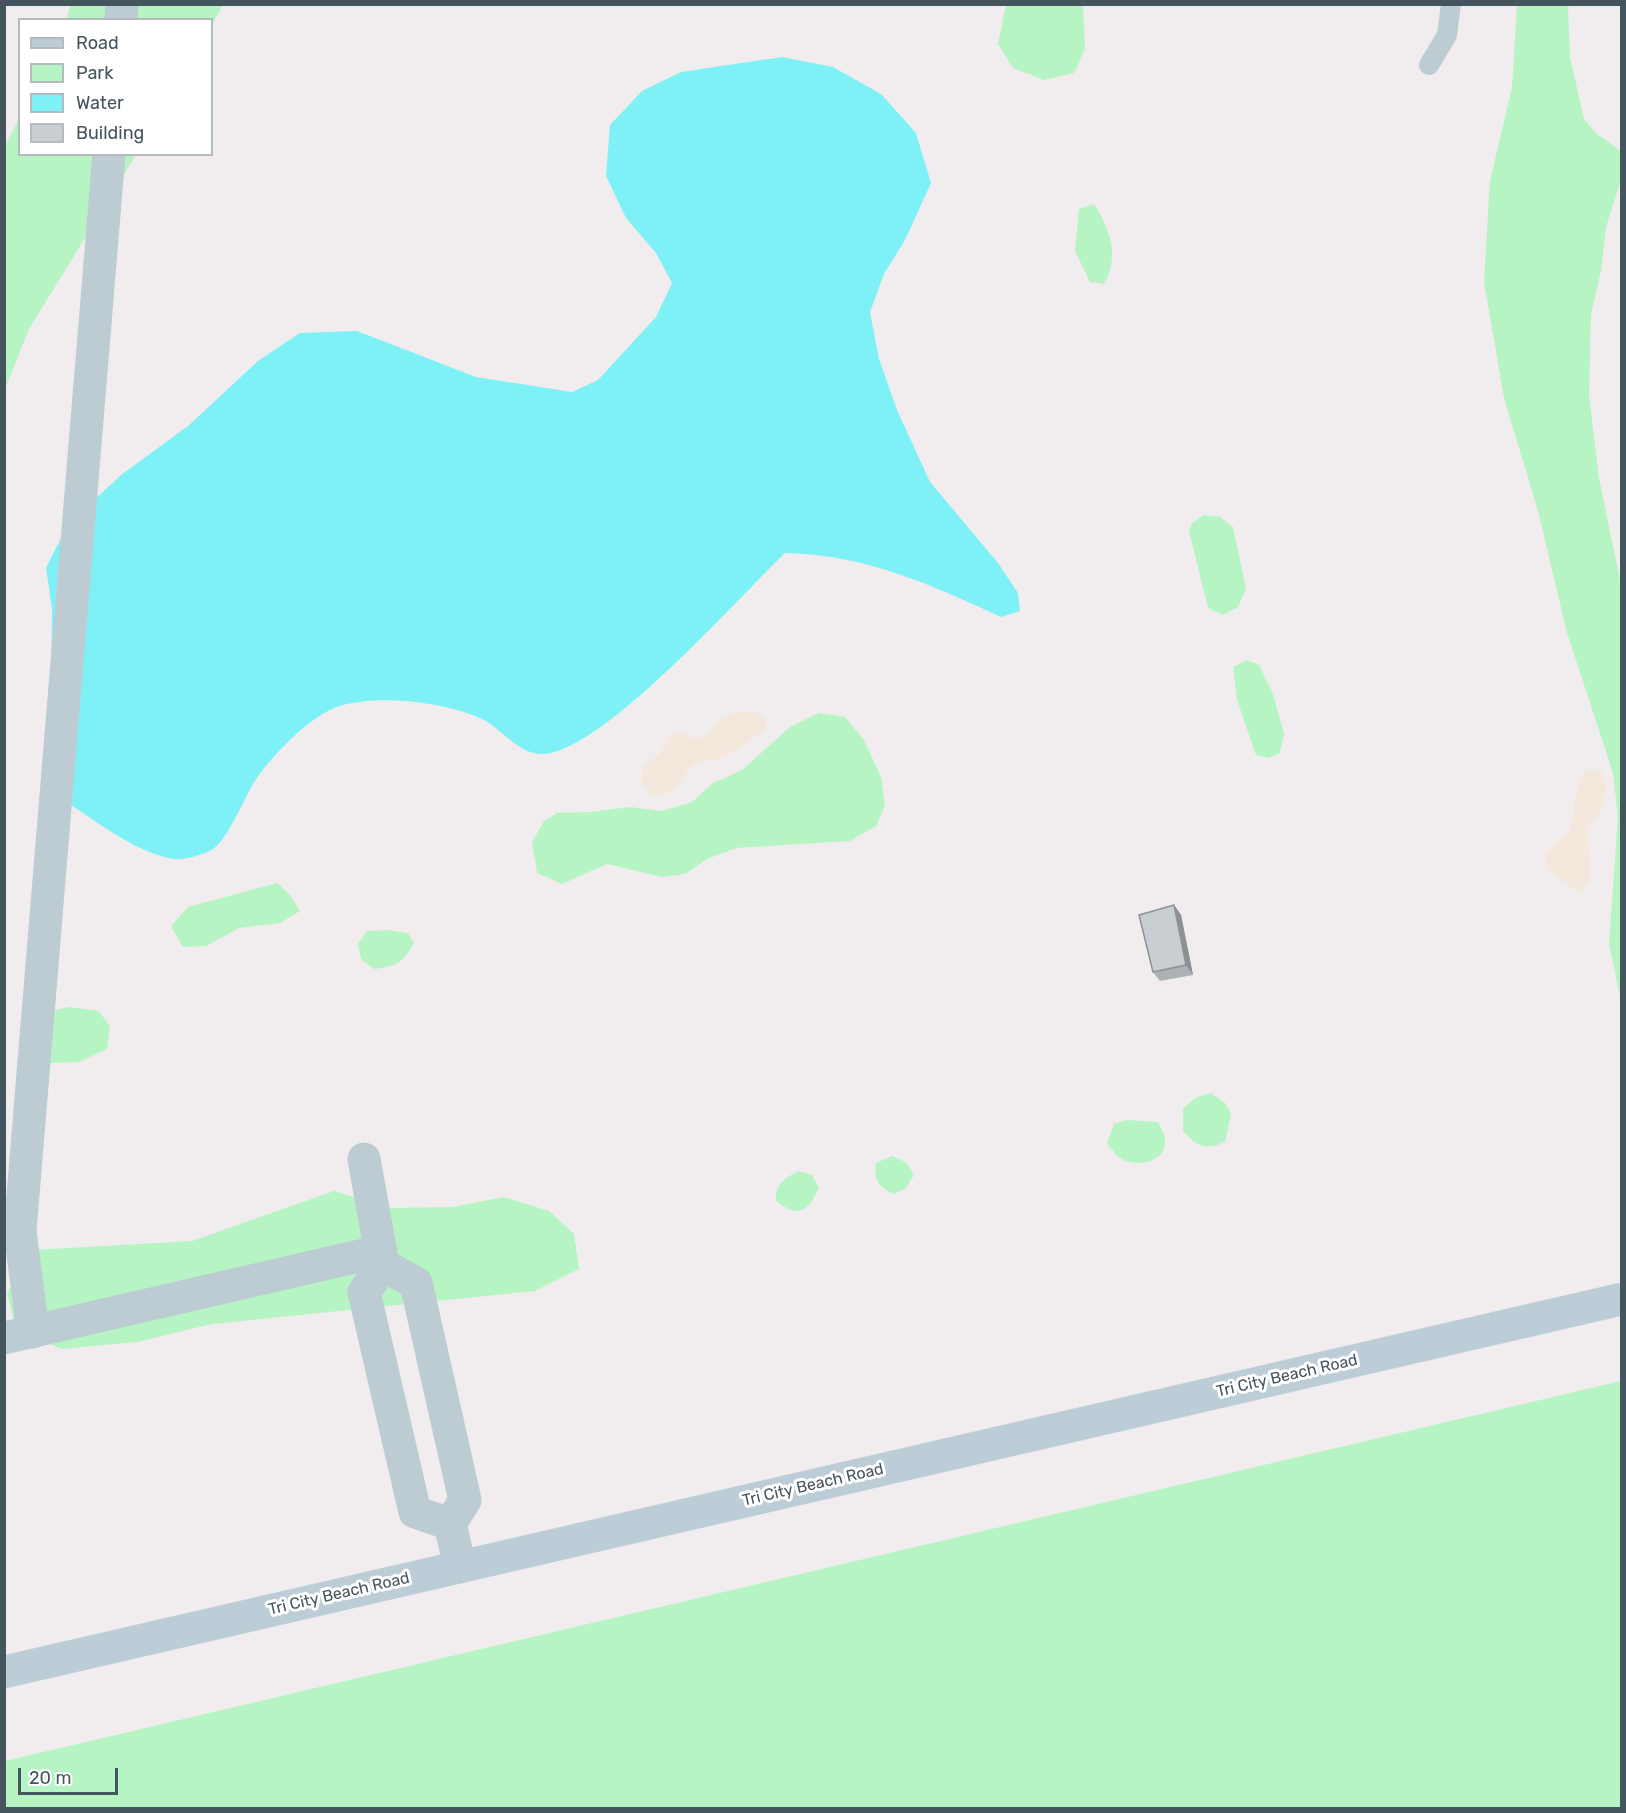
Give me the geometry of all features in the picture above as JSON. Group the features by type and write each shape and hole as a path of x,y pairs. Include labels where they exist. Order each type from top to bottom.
{"street":[{"path":"109,156 20,1231 19,1335 382,1258 416,1283 465,1500 450,1524 460,1567"},
{"path":"364,1159 382,1258 364,1292 416,1512 450,1524"},
{"name":"Tri City Beach Road","path":"4,1672 1622,1299"}],"lane":[{"path":"1429,65 1447,35 1451,4"}],"green space":[{"path":"70,5 223,5 213,23 213,18 67,18"},
{"path":"1006,5 1083,5 1085,49 1074,73 1044,80 1013,68 998,44"},
{"path":"1517,5 1568,5 1570,57 1584,119 1597,134 1621,151 1621,180 1606,227 1601,271 1591,314 1589,396 1599,478 1621,585 1621,1001 1609,944 1618,817 1613,773 1567,633 1538,511 1504,398 1484,282 1490,181 1512,87"},
{"path":"18,120 18,156 135,156 29,329 5,389 5,146"},
{"path":"1094,204 1105,223 1111,244 1111,264 1104,284 1090,282 1075,251 1079,209"},
{"path":"1204,515 1220,517 1233,527 1246,589 1238,607 1223,615 1208,608 1189,531 1192,523"},
{"path":"1247,660 1259,665 1273,694 1284,734 1280,753 1268,758 1256,755 1237,700 1233,667"},
{"path":"819,713 845,717 864,740 881,777 885,805 876,826 850,841 736,848 707,859 685,874 662,877 607,864 562,884 537,873 532,842 544,821 557,813 630,807 662,811 692,802 713,783 742,770 790,727"},
{"path":"277,883 290,895 300,911 280,923 239,928 206,946 183,947 171,926 188,907"},
{"path":"388,930 408,933 414,943 406,956 398,963 374,969 361,959 358,944 367,931"},
{"path":"69,1007 99,1011 110,1027 107,1049 79,1062 49,1063 39,1014"},
{"path":"1211,1093 1225,1103 1231,1114 1225,1142 1202,1146 1183,1131 1183,1108 1197,1097"},
{"path":"1127,1120 1158,1122 1165,1140 1161,1154 1141,1163 1126,1161 1116,1155 1107,1143 1114,1124"},
{"path":"892,1156 907,1163 914,1175 905,1189 894,1194 881,1186 876,1174 876,1163"},
{"path":"798,1171 812,1175 819,1188 807,1207 797,1211 784,1207 776,1201 776,1195 781,1183"},
{"path":"334,1191 389,1208 453,1207 504,1197 549,1211 574,1234 579,1269 535,1291 212,1324 137,1342 62,1349 16,1330 7,1293 32,1250 192,1241"},
{"path":"1621,1381 1621,1808 5,1808 5,1761"}],"sand":[{"path":"740,711 758,712 767,720 764,731 724,757 696,763 687,771 678,787 669,793 650,795 641,781 644,764 660,754 670,735 683,731 694,739 705,736 722,718"},
{"path":"1588,769 1601,771 1606,786 1604,806 1588,829 1591,880 1580,893 1547,869 1545,854 1570,830 1579,779"}],"water":[{"path":"782,57 833,67 881,94 916,133 931,183 905,240 884,274 870,312 879,359 897,410 930,482 998,563 1018,593 1020,611 1001,617 923,583 870,565 815,555 785,553 704,635 634,701 570,746 544,754 535,753 519,746 482,719 431,704 392,700 355,702 340,706 316,718 269,762 253,784 224,837 213,849 182,859 159,855 129,842 59,797 51,695 52,609 46,568 68,524 121,475 188,426 258,361 300,333 357,331 476,377 572,392 598,380 656,317 672,283 656,253 626,218 606,176 610,125 642,91 681,72"}],"building":[{"path":"1174,905 1186,965 1153,972 1139,915"}]}
